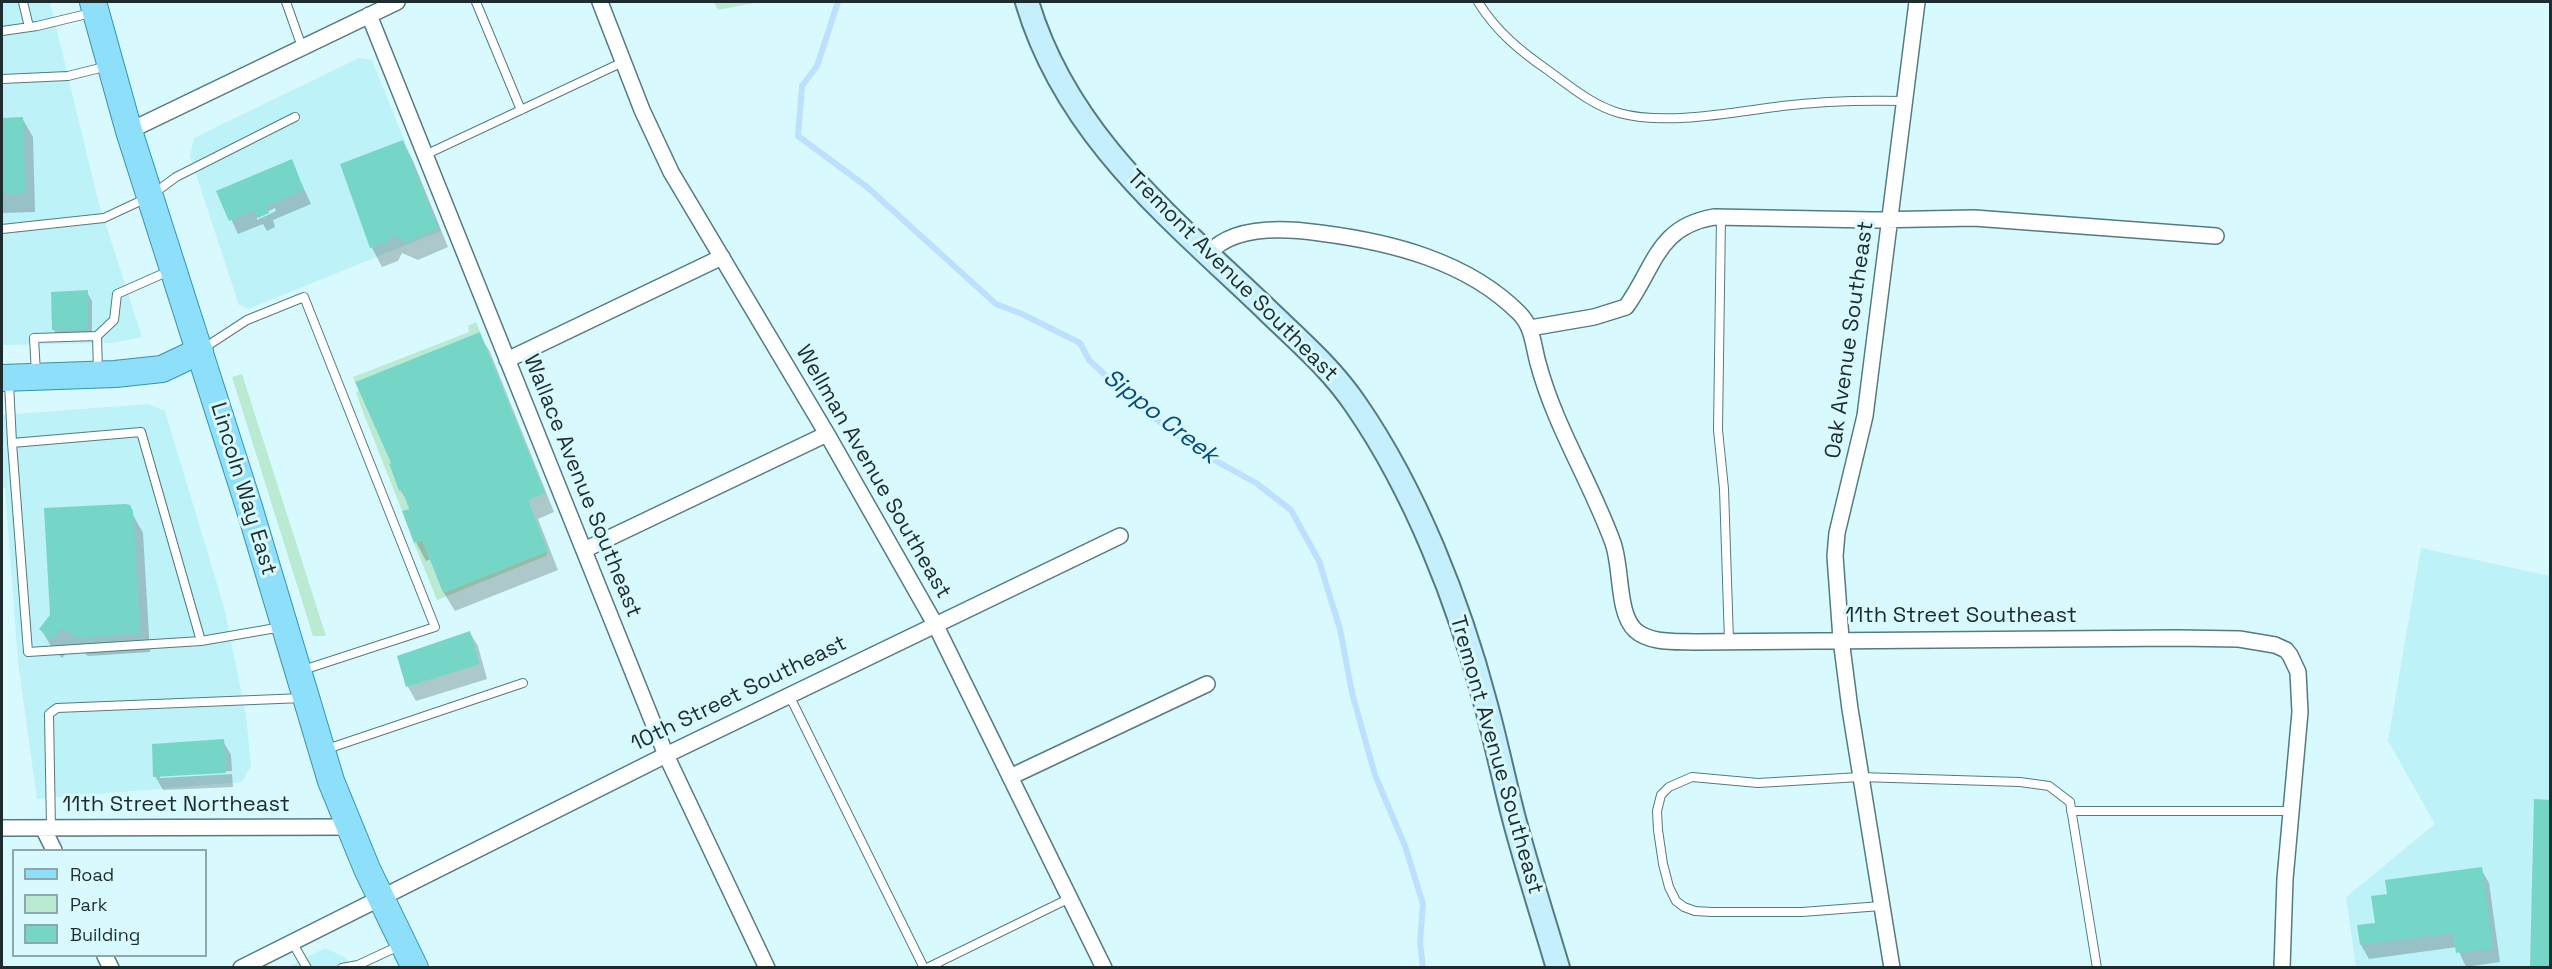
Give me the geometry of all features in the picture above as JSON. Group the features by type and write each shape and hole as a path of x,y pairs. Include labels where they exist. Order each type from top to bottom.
{"main road":[{"name":"Lincoln Way East","path":"94,7 149,197 286,626 331,781 350,828 415,968"},
{"path":"5,378 98,375 162,369 200,351"}],"street":[{"path":"129,131 397,2"},
{"name":"Wellman Avenue Southeast","path":"600,2 661,152 827,434 935,624 1104,968"},
{"name":"Tremont Avenue Southeast","path":"1027,2 1045,52 1057,77 1080,114 1117,163 1142,191 1313,352 1344,387 1399,478 1425,531 1452,601 1486,703 1516,826 1558,968"},
{"name":"Oak Avenue Southeast","path":"1892,968 1860,777 1841,639 1835,555 1837,533 1865,416 1917,2"},
{"name":"Wallace Avenue Southeast","path":"369,15 666,755 761,966"},
{"path":"1208,254 1221,242 1265,231 1299,230 1387,244 1443,263 1466,275 1519,313 1530,328 1619,311 1626,307 1664,243 1676,230 1694,220 1720,216 2034,221 2216,236"},
{"path":"507,360 722,257"},
{"name":"11th Street Southeast","path":"1530,328 1541,376 1553,413 1613,544 1620,571 1624,609 1636,632 1650,638 1667,641 2218,639 2275,645 2286,650 2295,663 2300,685 2300,712 2291,811"},
{"path":"584,550 827,434"},
{"name":"10th Street Southeast","path":"241,968 666,755 1120,536"},
{"path":"1010,777 1207,684"},
{"path":"2282,968 2285,879 2291,811"},
{"name":"11th Street Northeast","path":"2,828 350,828"},
{"path":"47,828 54,849"}],"lane":[{"path":"23,2 29,27"},
{"path":"286,2 302,47"},
{"path":"476,2 521,110"},
{"path":"1478,2 1496,28 1521,51 1594,103 1640,118 1748,112 1837,101 1905,101"},
{"path":"2,31 29,27 94,7"},
{"path":"425,155 623,62"},
{"path":"2,79 68,76 110,66"},
{"path":"2,229 104,218 149,197 176,177 295,117"},
{"path":"1720,216 1718,430 1724,489 1729,641"},
{"path":"36,377 34,338 97,336 114,320 117,294 173,269"},
{"path":"200,351 247,320 304,297 435,627 298,672"},
{"path":"97,336 98,375"},
{"path":"5,378 28,652 201,641 286,626"},
{"path":"12,443 141,432 201,641"},
{"path":"323,751 523,683"},
{"path":"789,695 925,968 1070,898"},
{"path":"47,828 49,714 57,708 306,698"},
{"path":"1881,906 1802,912 1695,911 1676,901 1669,887 1658,830 1661,795 1680,781 1692,777 1758,783 1860,777 2020,782 2049,786 2070,802 2097,968"},
{"path":"2071,811 2291,811"},
{"path":"292,942 307,968"},
{"path":"342,968 358,965 403,944"}],"shaded area":[{"path":"2,2 50,2 98,200 142,337 113,343 2,345"},
{"path":"359,58 372,60 441,231 248,309 239,305 190,156 194,138"},
{"path":"148,404 165,411 224,607 246,715 251,766 242,782 37,799 18,662 5,488 2,488 2,415"},
{"path":"2421,548 2550,576 2550,967 2356,967 2346,897 2435,824 2388,741"},
{"path":"325,948 346,958 350,967 286,968"}],"green space":[{"path":"714,2 760,2 718,10"},
{"path":"476,322 480,332 355,382 353,377 469,332 468,326"},
{"path":"242,374 326,636 313,636 232,377"},
{"path":"359,391 391,463 389,465 399,491 402,490 409,509 402,511 361,407 356,392"},
{"path":"422,540 443,593 548,551 546,556 437,600 414,543"}],"building":[{"path":"23,117 25,193 2,194 2,118"},
{"path":"403,140 438,228 407,242 391,235 388,242 370,248 340,164"},
{"path":"292,159 304,190 266,206 269,213 258,218 254,210 229,221 216,191"},
{"path":"88,290 88,329 52,330 51,292"},
{"path":"480,332 545,493 528,500 548,551 443,593 422,540 414,543 402,511 409,509 402,490 399,491 389,464 391,463 355,382"},
{"path":"130,505 133,511 140,633 76,638 62,627 51,640 39,629 50,615 44,508"},
{"path":"470,631 480,664 406,687 397,656"},
{"path":"224,739 226,773 153,777 152,744"},
{"path":"2534,799 2550,800 2550,968 2530,968"},
{"path":"2482,867 2493,948 2456,953 2453,933 2360,945 2357,925 2375,923 2371,896 2387,894 2385,880"}],"waterway":[{"name":"Sippo Creek","path":"838,2 817,66 802,86 798,136 867,187 996,304 1022,314 1080,343 1089,360 1141,408 1200,452 1256,483 1291,510 1319,561 1340,629 1352,693 1375,775 1405,846 1423,904 1420,942 1423,968"}]}
